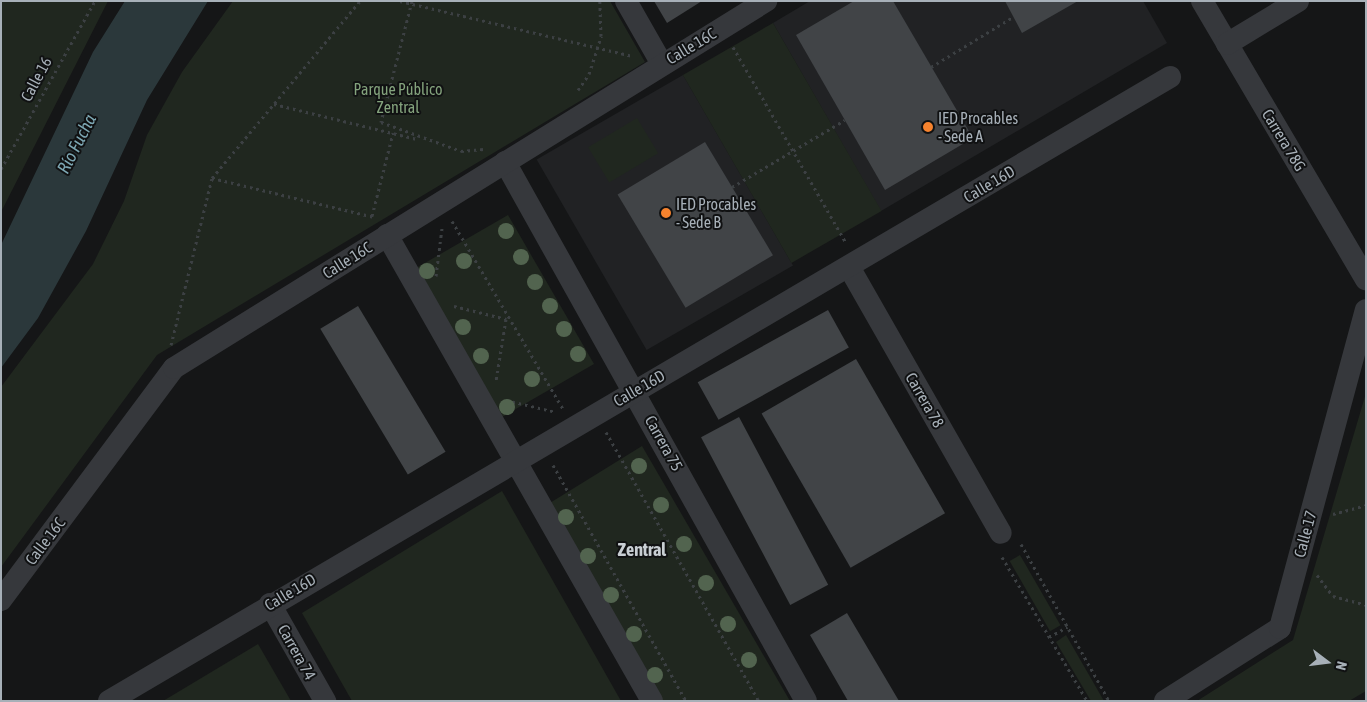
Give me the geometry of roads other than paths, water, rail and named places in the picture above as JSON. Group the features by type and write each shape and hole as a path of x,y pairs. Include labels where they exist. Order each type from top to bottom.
{"street":[{"path":"626,1 652,61"},
{"name":"Calle 16C","path":"1,600 174,368 383,226 496,155 652,61 766,1"},
{"name":"Carrera 78G","path":"1202,1 1362,266"},
{"path":"1227,44 1298,1"},
{"name":"Calle 16D","path":"110,701 513,460 635,390 849,258 1170,77"},
{"name":"Carrera 75","path":"496,155 635,390 806,701"},
{"path":"383,226 513,460 652,701"},
{"name":"Carrera 78","path":"849,258 1001,533"},
{"name":"Calle 17","path":"1165,701 1280,628 1366,310"},
{"name":"Carrera 74","path":"270,604 325,701"}],"water":[{"name":"Río Fucha","path":"125,1 208,1 147,100 86,231 38,318 1,368 1,245 93,52"}],"place":[{"name":"IED Procables - Sede A","path":"928,127"},
{"name":"IED Procables - Sede B","path":"666,213"}],"district":[{"name":"Zentral","path":"642,550"}],"park label":[{"name":"Parque Público Zentral","path":"398,98"}]}
